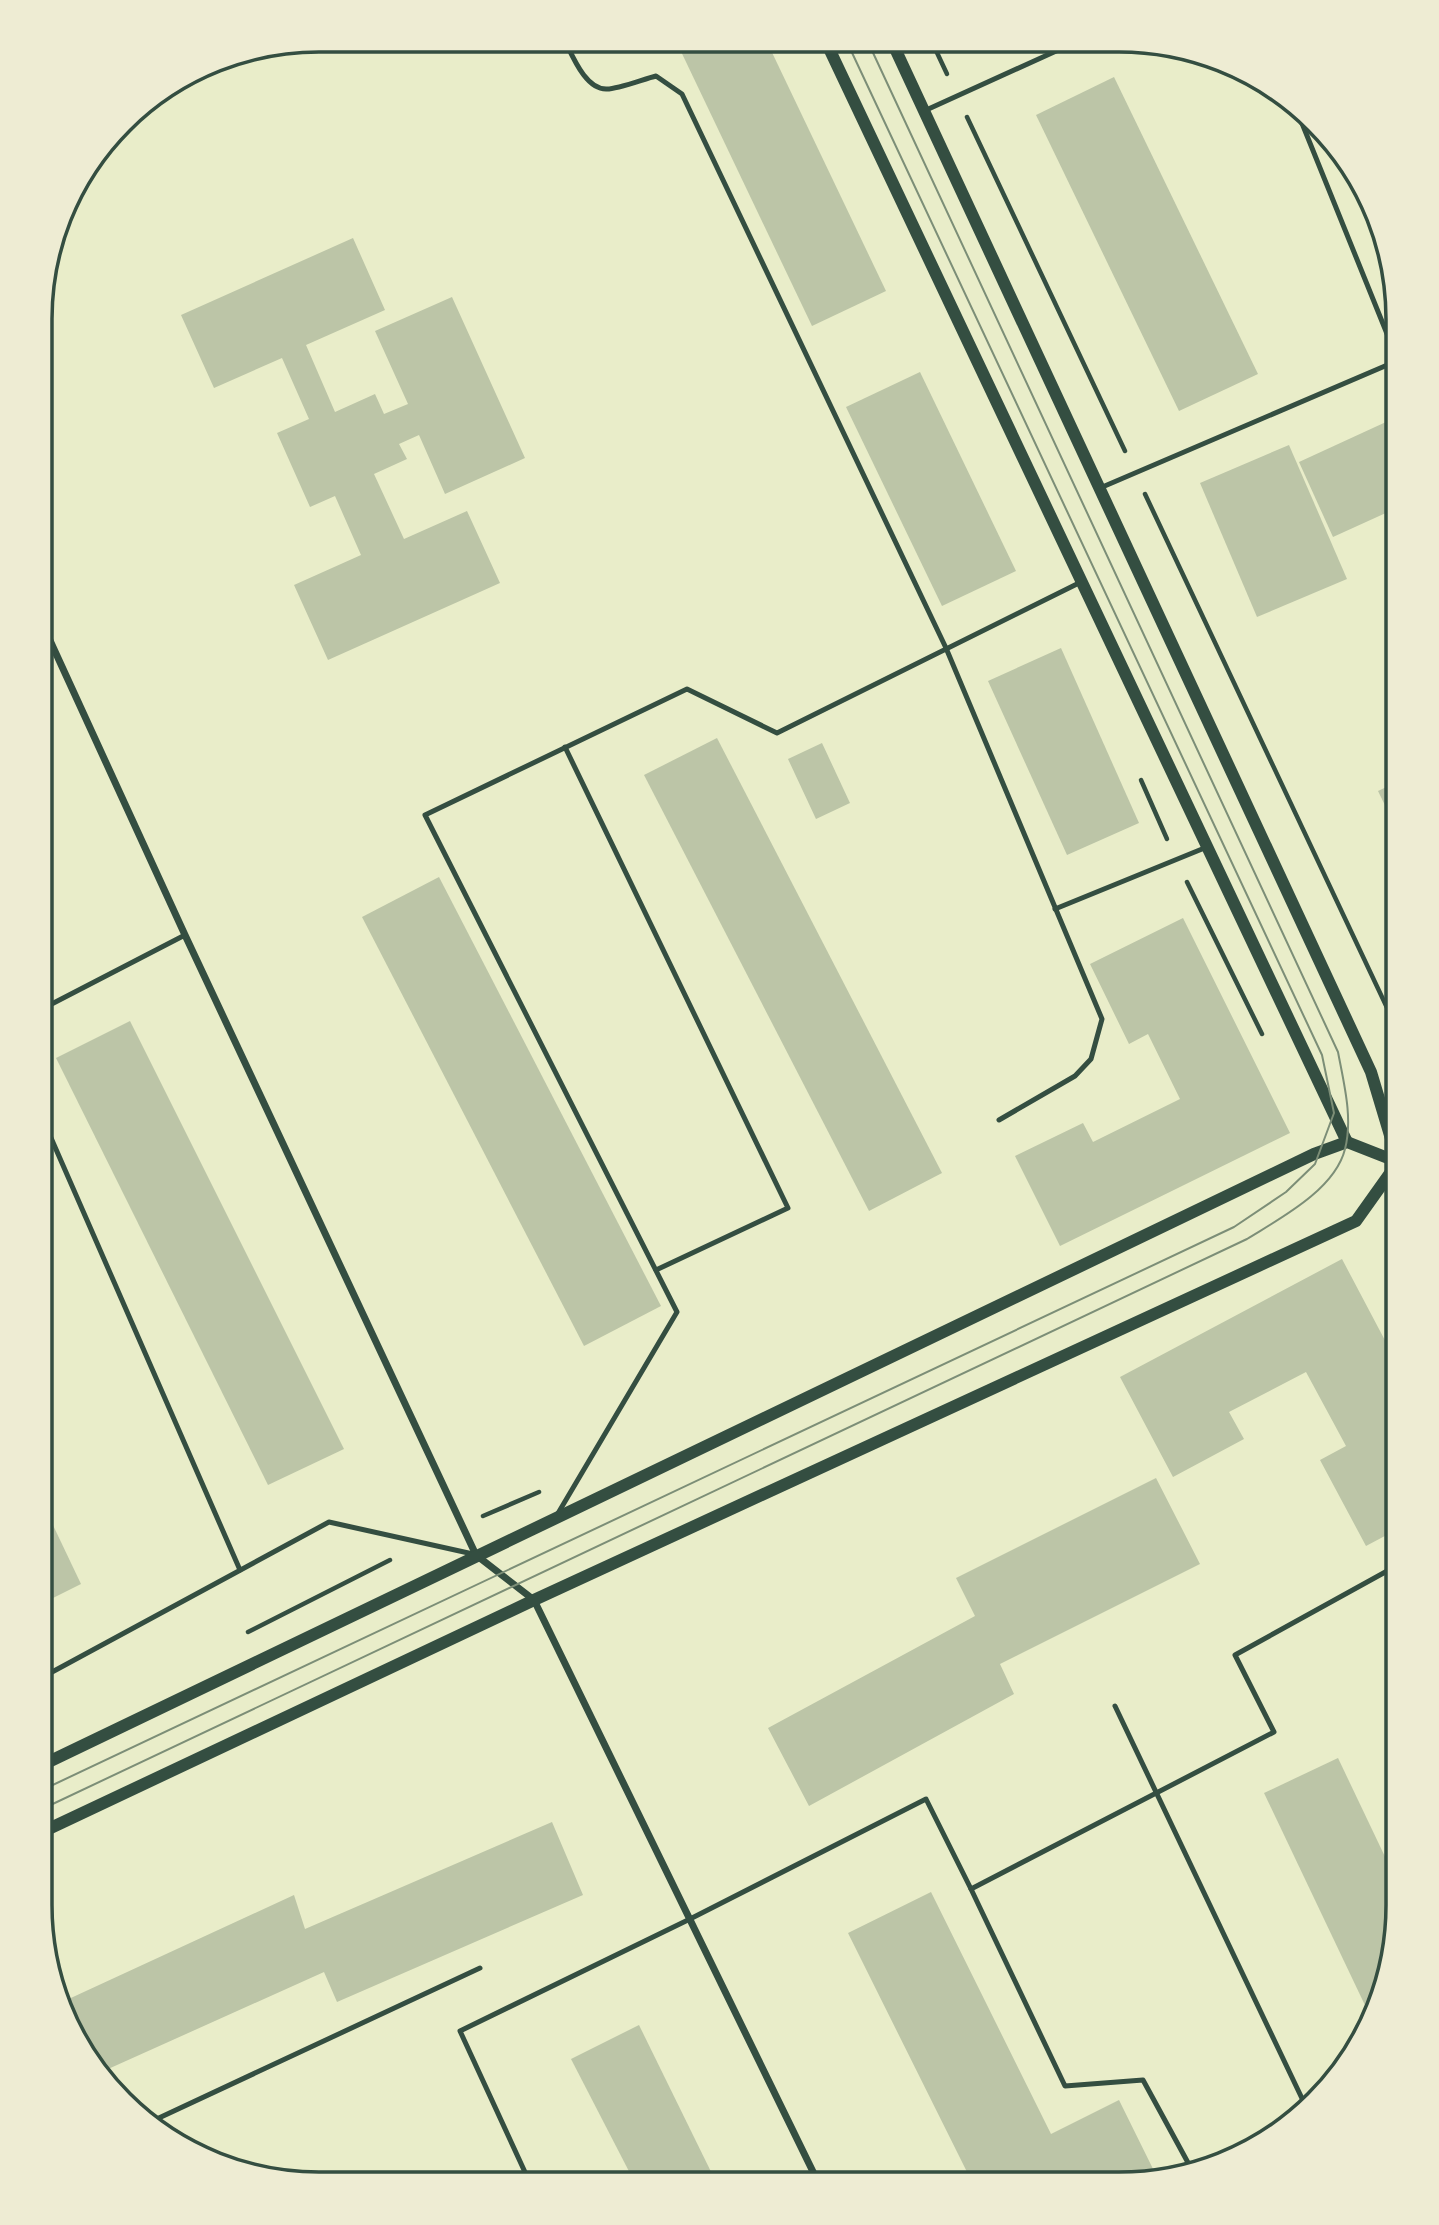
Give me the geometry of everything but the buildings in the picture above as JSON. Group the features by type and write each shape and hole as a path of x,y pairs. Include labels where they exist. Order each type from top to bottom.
{"street":[{"path":"832,52 1347,1142"},
{"path":"897,52 1371,1072 1386,1122"},
{"path":"52,645 476,1555 534,1600 813,2172"},
{"path":"52,1760 1301,1160 1347,1142 1386,1157"},
{"path":"52,1827 534,1600 1356,1221 1386,1179"}],"lane":[{"path":"570,52 592,84 607,90 656,76 682,94 946,648 1102,1019 1091,1059 1075,1076 999,1120"},
{"path":"924,111 1056,52"},
{"path":"1303,126 1386,329"},
{"path":"1100,488 1386,367"},
{"path":"556,1516 677,1312 425,815 687,688 777,733 1081,582"},
{"path":"565,747 788,1208 656,1270"},
{"path":"1055,909 1207,847"},
{"path":"52,1003 185,934"},
{"path":"52,1140 240,1570"},
{"path":"52,1672 329,1522 476,1555"},
{"path":"971,1889 1273,1732 1235,1655 1386,1572"},
{"path":"1115,1706 1303,2099"},
{"path":"525,2172 460,2031 690,1919 926,1799 1065,2086 1143,2080 1188,2163"},
{"path":"158,2118 480,1968"}],"path":[{"path":"937,52 1386,1006"},
{"path":"1176,860 1268,1046"},
{"path":"462,1526 582,1473"},
{"path":"239,1636 425,1543"}],"tram line":[{"path":"52,1785 1234,1227 1286,1192 1315,1164 1334,1113 1322,1055 852,52"},
{"path":"52,1804 1247,1239 1304,1202 1330,1178 1339,1164 1345,1149 1348,1125 1347,1101 1338,1052 873,52"}]}
